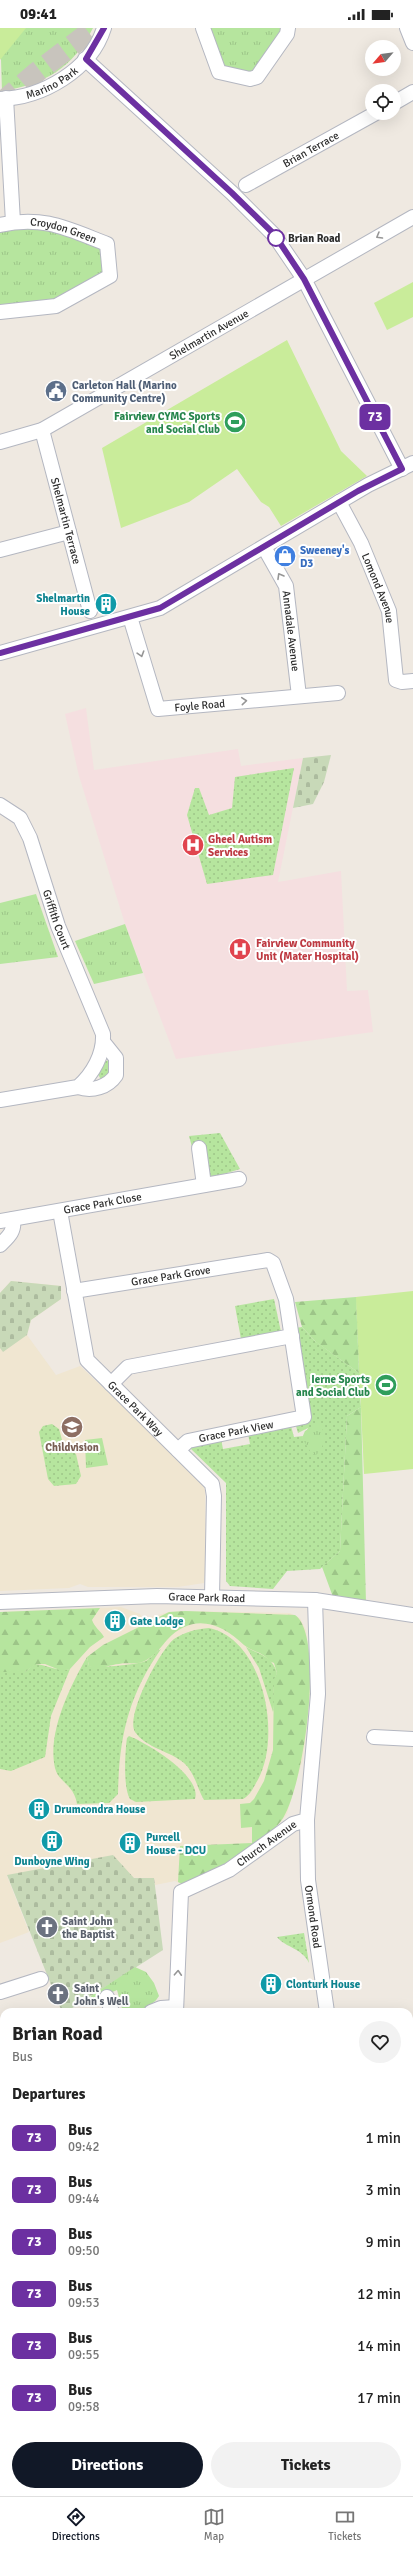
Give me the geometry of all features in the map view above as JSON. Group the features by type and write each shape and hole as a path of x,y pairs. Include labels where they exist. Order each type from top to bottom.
{"street":[{"name":"Marino Park","path":"3,98 34,93 65,77 86,59 104,28"},
{"path":"204,28 219,72 250,79 257,77 288,34 288,28"},
{"path":"407,28 413,43"},
{"path":"0,653 160,608 339,502 407,466 304,279 274,234 238,198 86,59"},
{"path":"401,99 413,92"},
{"name":"Croydon Green","path":"0,312 56,306 110,276 107,244 51,222 7,224 3,98"},
{"name":"Brian Terrace","path":"246,185 365,119"},
{"name":"Shelmartin Avenue","path":"0,442 42,430 413,217"},
{"name":"Shelmartin Terrace","path":"42,430 90,611"},
{"name":"Lomond Avenue","path":"339,502 361,543 389,611 396,680 402,682 413,681"},
{"path":"0,550 69,532"},
{"name":"Annadale Avenue","path":"264,547 286,586 299,696"},
{"name":"Foyle Road","path":"130,617 158,709 338,693"},
{"name":"Griffith Court","path":"0,805 20,818 30,838 58,926 103,1034 104,1043 116,1058 116,1075 104,1086 85,1090 78,1086 0,1100"},
{"path":"78,1086 95,1066 104,1043"},
{"path":"199,1148 204,1185"},
{"name":"Grace Park Close","path":"6,1220 238,1179"},
{"name":"Grace Park Way","path":"60,1211 87,1360 212,1484 214,1489 212,1598"},
{"path":"0,1245 11,1234 14,1227 6,1220"},
{"name":"Grace Park Grove","path":"74,1291 268,1260 273,1263 285,1293 292,1336"},
{"path":"110,1384 128,1367 292,1336"},
{"name":"Grace Park View","path":"178,1450 188,1441 196,1438 304,1417 305,1413 292,1336"},
{"name":"Grace Park Road","path":"0,1602 157,1596 315,1600 413,1615"},
{"name":"Church Avenue","path":"176,2008 181,1892 229,1870 293,1824 307,1820 318,1694 315,1600"},
{"path":"374,1737 413,1739"},
{"name":"Ormond Road","path":"307,1820 308,1880 326,2008"},
{"path":"0,1992 40,1978"},
{"path":"107,1997 111,2008"}],"shaded area":[{"path":"86,708 94,770 238,749 241,766 303,758 278,882 341,871 347,991 368,990 373,1032 176,1059 125,924 79,776 65,714"},
{"name":"Childvision","path":"11,1281 61,1286 61,1299 31,1320 27,1335 56,1375 80,1366 200,1478 205,1490 206,1565 204,1583 178,1587 88,1587 80,1584 69,1588 0,1591 0,1293"},
{"path":"121,1607 140,1614 143,1619 169,1612 185,1611 290,1613 300,1618 306,1630 311,1693 303,1759 287,1814 280,1823 260,1841 235,1858 216,1870 182,1884 175,1881 155,1885 154,1878 7,1876 29,1932 0,1943 0,1612"}],"green space":[{"path":"0,28 93,28 76,54 67,64 56,72 32,84 2,91"},
{"path":"0,28 26,28 0,60"},
{"path":"209,28 283,28 252,74 224,69"},
{"path":"43,226 104,247 106,273 53,301 0,307 0,232"},
{"path":"413,282 413,317 387,330 374,303"},
{"name":"Fairview CYMC Sports and Social Club","path":"287,340 341,451 367,476 281,526 269,507 261,502 237,469 189,502 121,528 102,448"},
{"path":"331,755 324,782 313,804 293,808 303,758"},
{"path":"294,768 273,875 207,884 187,815 195,788 199,788 209,815 232,808 235,777"},
{"path":"36,894 58,957 0,964 0,903"},
{"path":"125,924 143,973 94,984 75,941"},
{"path":"109,1060 111,1074 101,1080 98,1074 106,1061"},
{"path":"220,1133 240,1169 211,1178 208,1176 205,1145 192,1147 189,1136"},
{"path":"11,1281 61,1286 61,1299 31,1320 27,1335 3,1352 0,1348 0,1293"},
{"name":"Ierne Sports and Social Club","path":"413,1291 413,1469 364,1474 356,1297"},
{"path":"413,1296 360,1397 361,1407 347,1416 340,1551 320,1569 287,1571 273,1589 230,1586 226,1581 226,1483 190,1448 221,1439 223,1449 250,1444 248,1434 291,1426 294,1437 303,1436 302,1439 308,1428 298,1433 296,1426 295,1328 302,1327 315,1341 359,1373 356,1297"},
{"path":"356,1297 359,1373 316,1342 302,1327 295,1302"},
{"path":"274,1299 281,1332 241,1339 235,1306"},
{"path":"361,1407 366,1603 333,1597 322,1567 340,1551 347,1416"},
{"path":"52,1424 59,1429 64,1447 76,1454 81,1476 76,1484 54,1486 48,1479 39,1432 43,1426"},
{"path":"319,1424 322,1427 324,1440 319,1452 316,1455 312,1454 302,1438 305,1431"},
{"path":"102,1438 108,1465 86,1468 85,1440"},
{"path":"100,1608 92,1620 104,1637 90,1647 70,1669 62,1671 45,1664 36,1664 25,1672 0,1672 0,1612"},
{"path":"185,1611 295,1615 304,1629 309,1652 310,1682 308,1715 297,1780 289,1805 281,1821 261,1841 249,1850 222,1866 182,1884 178,1882 180,1846 252,1843 252,1827 241,1828 240,1804 250,1803 254,1799 264,1781 273,1750 274,1679 277,1673 274,1663 247,1647 226,1631 216,1626 197,1623 177,1631 154,1655 145,1661 97,1668 89,1666 87,1657 103,1645 169,1612"},
{"path":"209,1628 228,1636 244,1651 256,1671 264,1694 268,1718 268,1742 264,1764 252,1790 243,1799 204,1800 188,1767 172,1755 145,1742 135,1732 133,1724 139,1698 153,1669 168,1645 182,1634"},
{"path":"246,1647 269,1659 275,1667 277,1673 274,1682 273,1712 259,1668"},
{"path":"161,1649 140,1684 133,1701 123,1736 120,1754 118,1794 109,1803 77,1804 73,1792 57,1773 53,1754 57,1725 67,1696 80,1669 87,1657 89,1666 101,1667 126,1665 146,1661"},
{"path":"35,1664 61,1670 70,1669 51,1716 45,1757 11,1771 0,1769 0,1672 25,1672"},
{"path":"129,1736 160,1753 182,1771 190,1780 195,1790 195,1799 136,1802 130,1799 126,1787 125,1769 126,1744"},
{"path":"113,1855 134,1878 154,1878 163,1950 72,2008 60,2008 7,1875"},
{"path":"304,1933 309,1963 302,1954 285,1944 277,1937"},
{"path":"135,1967 146,1972 154,1983 159,1996 152,2004 143,2008 122,2008 117,1990 92,2001 91,1996"}],"tunnel":[{"path":"0,104 37,72 95,28"}],"bus line":[{"name":"73","path":"0,653 76,630 94,627 160,608 178,599 358,491 402,469 304,279 274,234 232,193 86,59 102,34 104,28"}],"place":[{"name":"Brian Road","path":"276,238"},
{"name":"Carleton Hall (Marino Community Centre)","path":"56,391"},
{"name":"Fairview CYMC Sports and Social Club","path":"235,422"},
{"name":"Sweeney's D3","path":"285,556"},
{"name":"Shelmartin House","path":"106,604"},
{"name":"Gheel Autism Services","path":"193,845"},
{"name":"Fairview Community Unit (Mater Hospital)","path":"240,949"},
{"name":"Ierne Sports and Social Club","path":"386,1385"},
{"name":"Childvision","path":"72,1427"},
{"name":"Gate Lodge","path":"115,1621"},
{"name":"Drumcondra House","path":"39,1809"},
{"name":"Dunboyne Wing","path":"52,1841"},
{"name":"Purcell House - DCU","path":"130,1843"},
{"name":"Saint John the Baptist","path":"47,1927"},
{"name":"Clonturk House","path":"271,1984"},
{"name":"Saint John's Well","path":"58,1994"}]}
